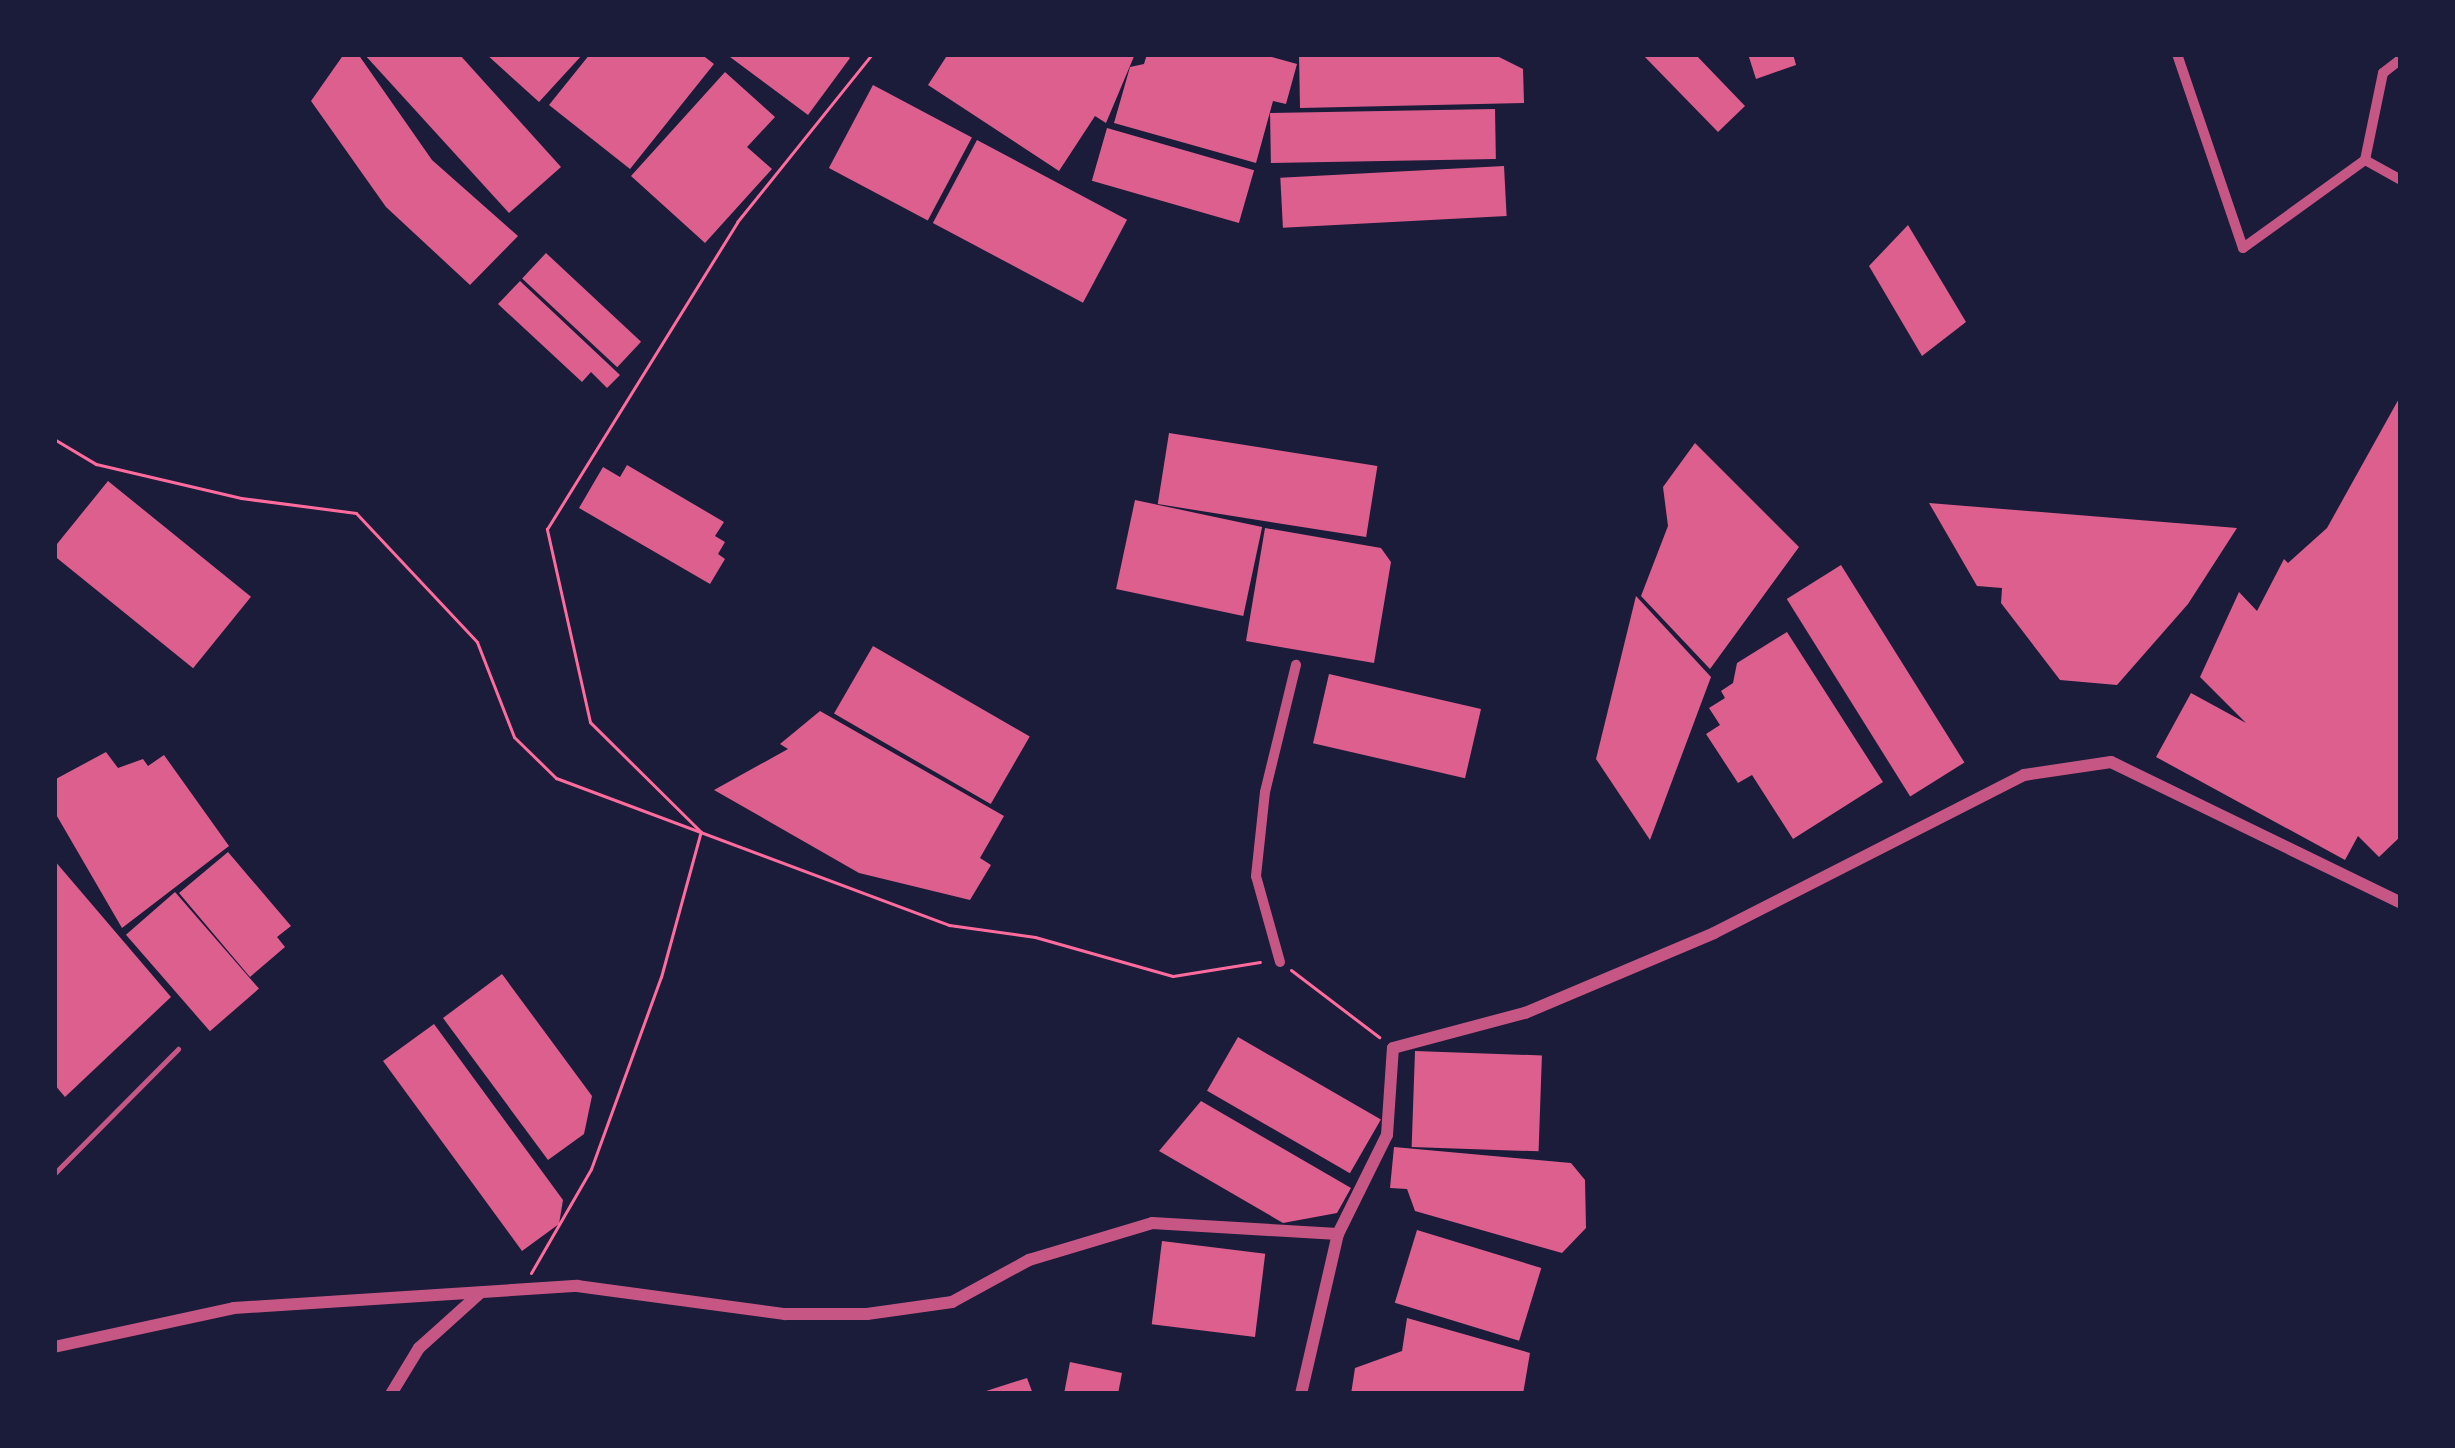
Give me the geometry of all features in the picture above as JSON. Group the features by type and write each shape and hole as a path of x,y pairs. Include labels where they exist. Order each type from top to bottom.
{"street":[{"path":"2177,54 2243,248 2366,160 2383,73 2401,59"},
{"path":"2366,160 2401,180"},
{"path":"1280,962 1256,876 1265,792 1296,665"},
{"path":"1300,1394 1339,1234 1387,1135 1393,1048 1525,1013 1714,933 2024,775 2111,762 2401,903"},
{"path":"54,1347 234,1308 577,1286 785,1314 867,1314 952,1302 1029,1260 1152,1223 1339,1234"},
{"path":"391,1394 419,1348 481,1293"}],"lane":[{"path":"54,1174 178,1049"}],"path":[{"path":"700,831 590,722 548,529 737,222 872,54"},
{"path":"54,439 117,469 241,498 356,513 477,642 514,736 556,778 949,925 1035,938 1127,968 1173,976 1280,962 1393,1048"},
{"path":"521,1290 591,1169 661,977 700,831"}],"building":[{"path":"344,54 358,54 432,160 518,236 470,285 386,207 311,101"},
{"path":"364,54 459,54 561,167 509,213"},
{"path":"486,54 583,54 539,102"},
{"path":"590,54 701,54 714,64 630,169 549,105"},
{"path":"726,54 845,54 850,58 808,115"},
{"path":"948,54 1135,54 1106,123 1095,116 1059,171 928,85"},
{"path":"1147,54 1261,54 1297,64 1286,104 1273,101 1256,163 1114,123 1130,67 1144,64"},
{"path":"1299,54 1497,56 1523,69 1524,103 1300,108"},
{"path":"1642,54 1695,54 1745,106 1718,132"},
{"path":"1748,54 1793,54 1796,65 1756,79"},
{"path":"725,72 775,117 747,147 772,169 705,243 631,176"},
{"path":"873,85 972,138 928,221 829,168"},
{"path":"1495,109 1496,159 1271,163 1270,113"},
{"path":"1107,128 1254,170 1239,223 1092,181"},
{"path":"977,140 1127,220 1083,303 933,223"},
{"path":"1504,166 1507,216 1283,228 1280,178"},
{"path":"1908,225 1966,322 1922,356 1869,266"},
{"path":"546,253 641,342 617,367 522,279"},
{"path":"520,281 620,375 607,388 591,372 582,382 498,304"},
{"path":"2401,395 2401,836 2379,857 2358,836 2345,860 2156,757 2191,693 2246,723 2200,677 2239,592 2257,611 2284,559 2288,563 2327,528"},
{"path":"1169,433 1377,466 1366,537 1158,504"},
{"path":"1695,443 1799,547 1710,669 1641,596 1668,526 1663,487"},
{"path":"627,465 724,522 715,536 725,542 718,554 725,559 710,584 579,508 603,467 620,477"},
{"path":"108,481 251,597 193,668 54,556 54,548"},
{"path":"1135,500 1262,527 1243,616 1116,589"},
{"path":"1929,503 2237,528 2188,604 2117,685 2060,680 2001,603 2002,588 1977,586"},
{"path":"1265,528 1381,548 1391,562 1374,663 1246,641"},
{"path":"1841,565 1964,763 1910,797 1787,599"},
{"path":"1636,596 1711,677 1650,840 1596,759"},
{"path":"1787,632 1883,782 1793,839 1752,775 1738,783 1706,734 1720,725 1709,708 1725,698 1721,691 1733,683 1737,663"},
{"path":"873,646 1030,736 991,804 834,714"},
{"path":"1329,674 1481,709 1465,778 1313,743"},
{"path":"820,711 1004,816 980,858 991,865 970,900 859,873 714,790 788,749 780,744"},
{"path":"106,752 118,768 143,759 148,766 164,755 229,846 122,928 54,811 54,780"},
{"path":"228,852 291,926 277,937 285,947 250,977 179,893"},
{"path":"54,860 171,997 65,1097 54,1084"},
{"path":"175,892 259,989 210,1031 126,935"},
{"path":"502,974 592,1096 584,1134 548,1160 443,1018"},
{"path":"434,1024 563,1200 559,1224 522,1251 383,1061"},
{"path":"1238,1037 1381,1120 1350,1173 1207,1091"},
{"path":"1415,1051 1542,1055 1539,1151 1412,1147"},
{"path":"1201,1101 1351,1188 1337,1213 1283,1223 1159,1151"},
{"path":"1394,1147 1571,1163 1585,1180 1586,1228 1562,1253 1415,1211 1407,1189 1390,1188"},
{"path":"1417,1230 1541,1268 1519,1341 1395,1303"},
{"path":"1162,1241 1265,1254 1255,1337 1152,1324"},
{"path":"1407,1318 1530,1353 1523,1394 1351,1394 1355,1368 1402,1351"},
{"path":"1070,1362 1122,1373 1118,1394 1064,1394"},
{"path":"1027,1378 1033,1394 980,1394 980,1393"}]}
